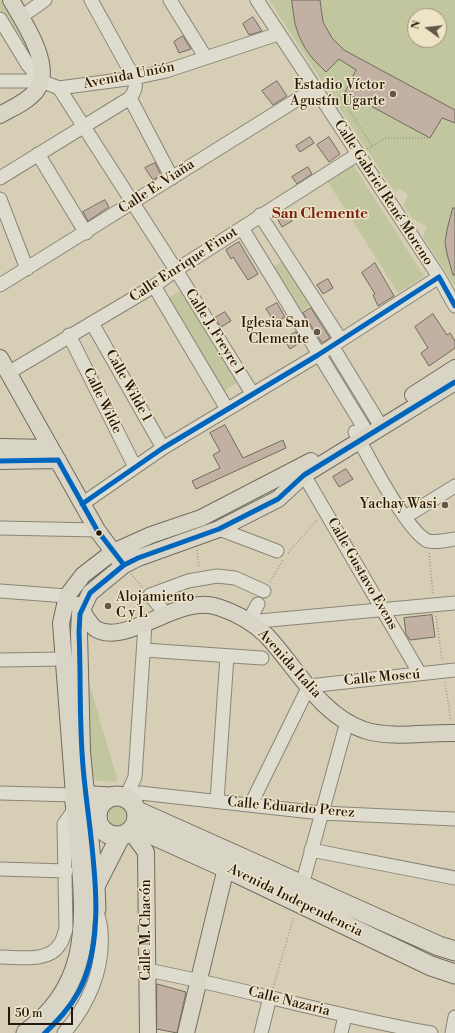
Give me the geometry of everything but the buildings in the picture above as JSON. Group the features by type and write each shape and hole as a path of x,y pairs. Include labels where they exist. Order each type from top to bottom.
{"highway":[{"name":"Calle Eduardo Perez","path":"80,802 127,814"},
{"path":"26,1033 38,1024 55,1007 70,983 79,959 84,917 80,802"},
{"path":"102,802 127,814 108,834 99,826 97,814 102,802"},
{"path":"45,1033 69,1009 82,984 92,956 96,927 95,886 127,814"},
{"name":"Avenida Independencia","path":"127,814 226,868 455,951"},
{"name":"Avenida Independencia","path":"127,814 300,894 431,966 455,974"}],"main road":[{"path":"0,115 29,99 37,90 41,81 42,66 38,52 21,16 11,0"},
{"path":"0,358 7,378 54,454 97,530 124,565"},
{"path":"132,552 209,524 277,487 368,430 455,368"},
{"path":"368,430 455,382"},
{"path":"0,448 54,454"},
{"path":"0,461 54,454"},
{"path":"95,886 70,738 60,623 74,605 124,565 138,558 219,529 278,499 303,471"},
{"path":"70,738 73,695 74,605 84,575 113,552 151,535 200,518 303,471"},
{"path":"74,605 95,628"},
{"path":"74,605 79,632 82,752 80,802 99,826"},
{"name":"Avenida Italia","path":"95,628 105,632 118,632 144,624 165,613 192,606 213,605 233,612 266,635 335,714 347,722 364,730 377,733 454,733"},
{"path":"79,632 84,628 95,628"},
{"path":"73,695 82,752"},
{"name":"Calle M. Chacón","path":"127,814 146,852 148,1033"},
{"path":"186,1033 226,868"}],"street":[{"path":"21,16 45,0"},
{"path":"0,178 130,98 136,85 134,78 92,0"},
{"path":"170,0 206,58"},
{"name":"Calle Gabriel René Moreno","path":"257,0 314,89 439,277 455,306"},
{"path":"0,19 28,65 41,81"},
{"name":"Avenida Unión","path":"0,81 41,81 59,88 134,78 166,71 278,34"},
{"name":"Calle J. Freyre 1","path":"59,88 132,204 176,270 250,397"},
{"name":"Calle E. Viaña","path":"0,285 86,233 314,89"},
{"path":"130,98 172,178"},
{"path":"38,154 86,233"},
{"name":"Calle Enrique Finot","path":"7,378 69,335 154,286 260,215 358,154"},
{"path":"0,199 27,269"},
{"path":"260,215 336,343 368,430 405,517 421,537 428,541 455,539"},
{"path":"242,228 318,355 368,430"},
{"path":"82,504 163,448 232,409 439,277"},
{"name":"Calle J. Freyre 1","path":"154,286 232,409"},
{"name":"Calle Wilde 1","path":"92,323 163,448"},
{"name":"Calle Wilde","path":"69,335 135,467"},
{"name":"Calle Gustavo Evens","path":"303,471 420,674"},
{"path":"405,517 455,486"},
{"path":"0,528 97,530"},
{"path":"219,529 278,551"},
{"path":"165,613 150,595 199,578 218,576 235,578 264,592"},
{"path":"0,591 74,605"},
{"path":"248,622 455,603"},
{"path":"248,622 258,604"},
{"path":"127,814 135,777 144,650 144,624"},
{"path":"144,650 262,658"},
{"path":"218,801 227,656"},
{"path":"0,660 62,659"},
{"name":"Calle Moscú","path":"309,686 449,671"},
{"path":"251,804 309,686"},
{"path":"300,894 321,812 347,722"},
{"path":"0,793 80,802 64,824 66,929 60,944 51,953 38,957 0,957"},
{"name":"Calle Eduardo Perez","path":"127,814 140,793 321,812 455,816"},
{"path":"311,850 455,878"},
{"path":"0,869 66,871"},
{"path":"64,1033 75,1020 89,997 100,963 101,931 96,908"},
{"name":"Calle Nazaria","path":"147,970 199,980 345,1016 426,1033"},
{"path":"261,1033 270,997"},
{"path":"341,1033 345,1016"},
{"path":"452,1033 455,1017"}],"path":[{"path":"345,92 349,110 372,146"},
{"path":"358,154 386,138 430,138"},
{"path":"264,592 286,556 326,512"},
{"path":"196,538 199,578"},
{"path":"428,541 434,606 449,671 454,733"},
{"path":"124,565 150,595"},
{"path":"270,997 300,894"}],"green space":[{"path":"0,0 6,0 32,50 29,59 0,9"},
{"name":"Estadio Víctor Agustín Ugarte","path":"269,0 455,0 455,287 423,236 427,227 412,218 403,205 408,195 400,188 394,191"},
{"path":"352,163 424,276 398,293 326,179"},
{"path":"285,259 314,303 298,314 271,269"},
{"path":"181,290 238,382 223,392 165,300"},
{"path":"88,679 118,782 97,781 89,773"},
{"path":"119,805 129,810 132,819 132,827 112,832 108,828 105,820 107,812"}],"tunnel":[{"path":"72,610 83,591 96,576 112,564 131,553"}],"transit line":[{"path":"82,504 163,448 318,355 439,277 455,306"},
{"path":"45,1033 67,1010 78,993 88,969 94,942 96,912 95,882 82,749 79,632 80,614 90,593 124,565 138,558 219,529 278,499 304,475 455,382"},
{"path":"0,461 58,460 97,530 124,565"}],"place":[{"name":"Estadio Víctor Agustín Ugarte","path":"393,94"},
{"name":"Iglesia San Clemente","path":"317,332"},
{"name":"Yachay Wasi","path":"445,505"},
{"name":"Alojamiento C y L","path":"108,606"}],"district":[{"name":"San Clemente","path":"320,214"}]}
